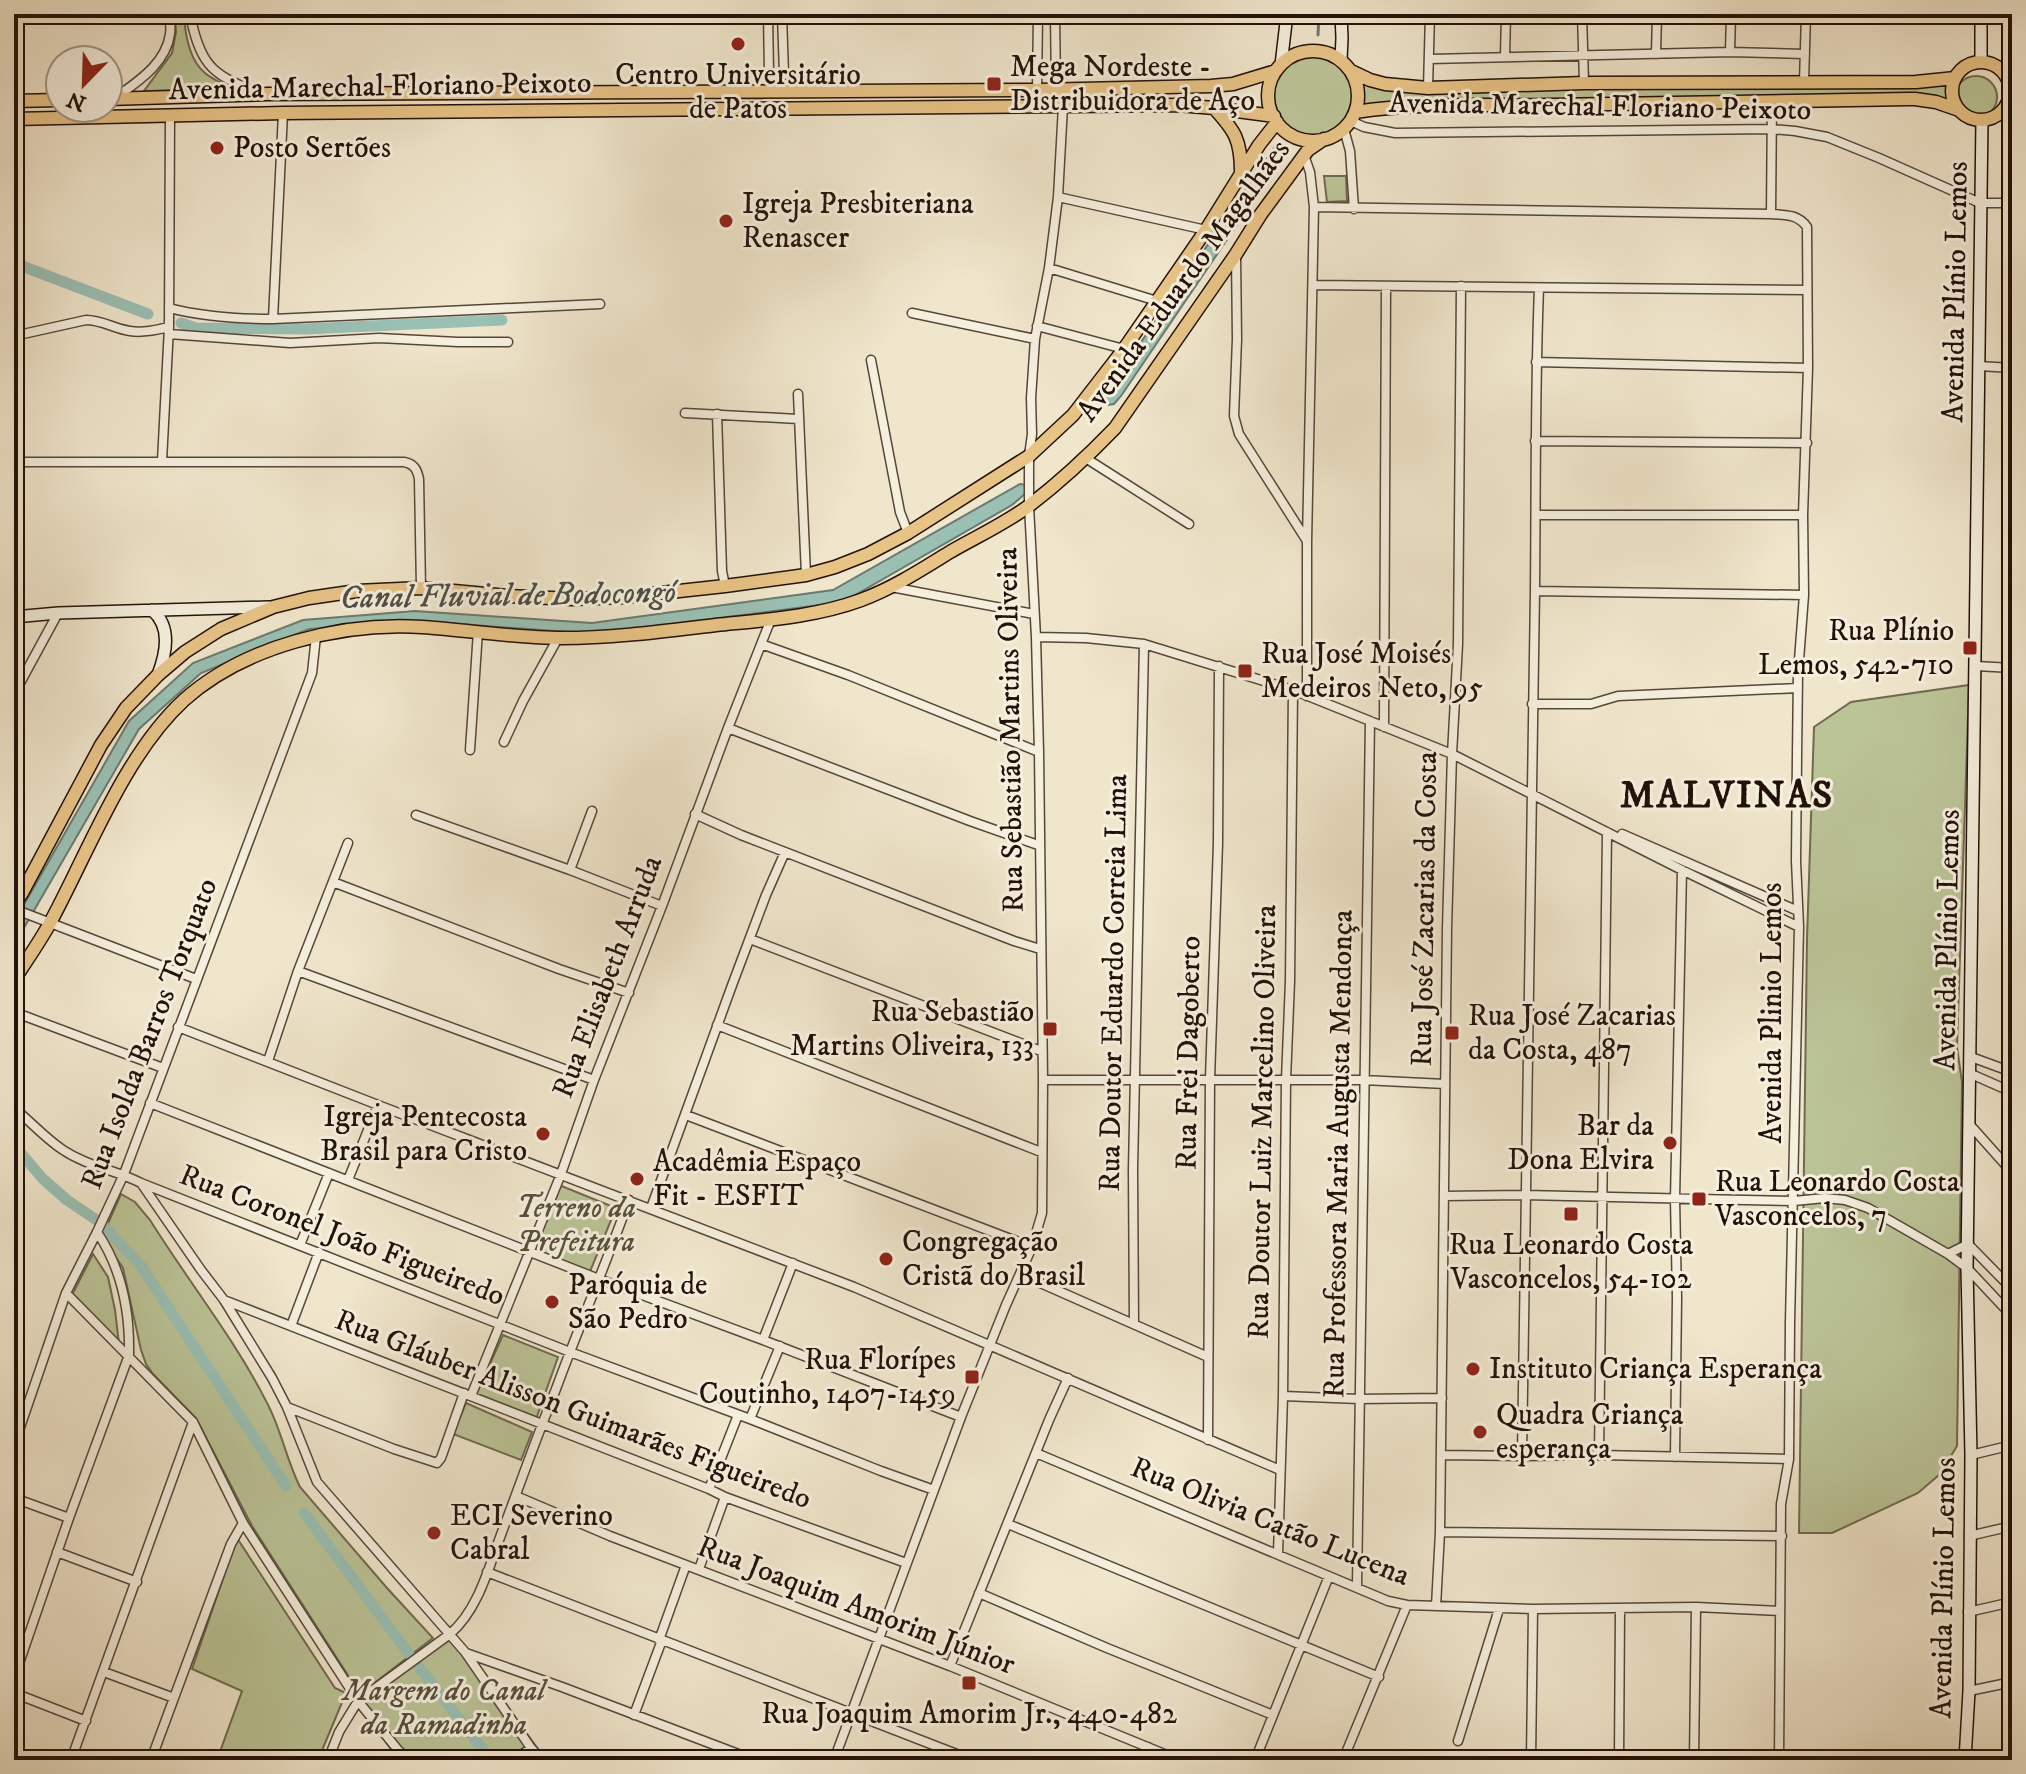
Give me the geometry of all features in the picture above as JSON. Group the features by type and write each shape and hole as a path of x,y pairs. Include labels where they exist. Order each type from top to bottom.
{"main road":[{"path":"1278,68 1287,14"},
{"path":"1341,14 1341,60"},
{"path":"1981,16 1981,62"},
{"path":"1313,51 1328,53 1341,60 1357,84 1359,98 1350,121 1335,135 1324,139 1298,138 1290,134 1275,119 1270,105 1271,82 1278,68 1298,53 1313,51"},
{"path":"1981,62 2008,74 2008,107 1982,120 1959,110 1952,95 1955,78 1967,66 1981,62"},
{"name":"Avenida Marechal Floriano Peixoto","path":"124,99 269,94 1037,90 1211,86 1233,84 1278,68"},
{"name":"Avenida Marechal Floriano Peixoto","path":"1351,71 1385,84 1428,88 1584,83 1916,82 1955,78"},
{"name":"Avenida Marechal Floriano Peixoto","path":"1350,121 1394,107 1452,104 1915,99 1959,110"},
{"path":"14,101 44,100"},
{"name":"Avenida Marechal Floriano Peixoto","path":"14,119 283,113 1178,105 1275,119"},
{"path":"1214,108 1232,127 1238,140 1241,175"},
{"name":"Avenida Eduardo Magalhães","path":"15,908 114,724 126,708 185,652 221,629 273,607 357,591 421,588 572,599 624,597 725,586 806,575 835,567 908,533 1029,456 1073,415 1124,349 1206,230 1275,119"},
{"name":"Avenida Plínio Lemos","path":"1965,1760 1969,1691 1971,1455 1967,1268 1982,120"},
{"name":"Avenida Eduardo Magalhães","path":"14,980 138,756 167,717 185,699 222,672 257,655 298,640 366,629 417,627 558,638 649,633 806,614 859,600 891,587 1029,506 1115,428 1261,214 1308,150 1324,139"},
{"path":"14,617 273,607"},
{"path":"152,610 165,631 158,675"}],"street":[{"path":"124,91 154,67 165,49 170,35 169,14"},
{"path":"190,14 195,39 212,68 226,80 269,94"},
{"path":"768,14 769,74"},
{"path":"782,14 784,75"},
{"path":"1037,90 1038,14"},
{"path":"1055,14 1056,89"},
{"path":"1428,88 1430,14"},
{"path":"1505,57 1506,14"},
{"path":"1582,14 1584,83"},
{"path":"1656,54 1657,14"},
{"path":"1730,52 1731,14"},
{"path":"1804,82 1806,14"},
{"path":"1981,16 2012,20"},
{"path":"1430,59 1730,52 1805,54"},
{"path":"1771,214 1772,101"},
{"name":"Rua Sebastião Martins Oliveira","path":"834,1760 961,1417 1032,1247 1042,1213 1039,752 1029,456 1035,339 1049,268 1058,197 1063,106"},
{"path":"273,319 283,113"},
{"path":"162,461 169,331 170,116"},
{"path":"1350,121 1354,209"},
{"name":"Avenida Marechal Floriano Peixoto","path":"1350,121 1395,133 1795,131 1827,137 1980,203"},
{"path":"1304,155 1314,207 1307,696"},
{"path":"1058,197 1206,230"},
{"path":"1980,203 2012,203"},
{"path":"1314,207 1771,214 1794,217 1802,220 1807,227 1804,595 1535,591"},
{"path":"1236,254 1236,425 1307,542"},
{"path":"1049,268 1157,301"},
{"path":"1313,285 1807,290"},
{"path":"1384,727 1386,286"},
{"name":"Rua José Zacarias da Costa","path":"1436,1606 1440,1532 1452,754 1458,644 1461,286"},
{"path":"1522,1456 1539,288"},
{"path":"169,308 227,319 273,319 600,304"},
{"path":"912,313 1035,339"},
{"path":"14,336 97,320 129,331 169,331 290,343 379,338 508,342"},
{"path":"1037,326 1124,349"},
{"path":"871,360 900,512 908,533"},
{"path":"1536,362 1808,368"},
{"path":"1979,366 2012,368"},
{"path":"798,394 806,575"},
{"path":"685,413 798,419"},
{"path":"717,414 725,586"},
{"path":"1535,441 1807,443"},
{"path":"1084,457 1189,524"},
{"path":"14,462 410,463 416,468 420,490 421,588"},
{"path":"1536,515 1803,515"},
{"path":"891,587 1034,614"},
{"name":"Avenida Plinio Lemos","path":"1789,1459 1799,927 1796,861 1798,688 1804,595"},
{"path":"14,694 58,613"},
{"name":"Rua Elisabeth Arruda","path":"287,1407 394,1449 437,1463 441,1458 561,1174 594,1080 771,619"},
{"path":"470,750 478,631"},
{"name":"Rua Isolda Barros Torquato","path":"14,1445 66,1293 124,1174 220,920 312,673 316,636"},
{"path":"1036,637 1144,644 1293,690 1452,754 1799,927"},
{"path":"504,742 558,638"},
{"path":"761,644 848,675 1039,752"},
{"name":"Rua Doutor Eduardo Correia Lima","path":"1134,1324 1133,1170 1144,644"},
{"name":"Rua Frei Dagoberto","path":"1208,1440 1210,1079 1218,843 1219,666"},
{"path":"1976,666 2012,668"},
{"path":"1532,704 1591,704 1618,696 1798,688"},
{"name":"Rua Doutor Luiz Marcelino Oliveira","path":"1278,1554 1293,690"},
{"name":"Rua Professora Maria Augusta Mendonça","path":"1357,1587 1370,721"},
{"path":"728,728 1038,845"},
{"path":"1530,794 1798,911"},
{"path":"570,870 592,811"},
{"path":"695,814 785,852 1040,949"},
{"path":"416,815 662,906"},
{"path":"1599,1455 1607,832"},
{"path":"268,1061 298,971 348,843"},
{"path":"651,1208 717,1025 785,852"},
{"path":"1675,1457 1675,1199 1682,870"},
{"path":"333,882 629,993"},
{"path":"15,908 196,979"},
{"path":"750,939 1041,1051"},
{"path":"298,971 594,1080"},
{"path":"14,1012 163,1068"},
{"path":"717,1025 1041,1152"},
{"path":"178,1027 867,1292 1280,1470"},
{"path":"1971,1057 2012,1072"},
{"path":"1971,1074 2012,1092"},
{"path":"1043,1080 1363,1080 1445,1084"},
{"path":"150,1103 961,1417"},
{"path":"348,1180 378,1105"},
{"name":"Rua Coronel João Figueiredo","path":"14,1108 65,1152 95,1166 124,1174 570,1352 934,1490"},
{"path":"686,1115 1032,1247"},
{"path":"1970,1125 2012,1172"},
{"path":"300,1245 329,1173"},
{"path":"141,1183 224,1300 272,1378 317,1482 465,1652 542,1760"},
{"path":"1444,1196 1845,1200 1868,1208 1948,1254 1967,1268 2012,1316"},
{"path":"328,1760 339,1732 358,1701 450,1634 468,1614 487,1572 629,1200"},
{"path":"15,1673 129,1355 130,1327 121,1282 109,1249 97,1232"},
{"path":"1948,1254 1968,1244 2012,1289"},
{"path":"291,1326 319,1252"},
{"path":"763,1340 793,1263"},
{"path":"1020,1274 1208,1357"},
{"path":"66,1293 193,1422 243,1523 358,1701 409,1760"},
{"name":"Rua Gláuber Alisson Guimarães Figueiredo","path":"224,1300 725,1497 906,1563"},
{"path":"750,1419 780,1346"},
{"path":"950,1666 1068,1378"},
{"path":"1283,1396 1442,1398"},
{"path":"709,1489 738,1415"},
{"path":"71,1760 193,1422"},
{"path":"1971,1455 2012,1445"},
{"name":"Rua Olivia Catão Lucena","path":"1036,1453 1388,1601 1407,1605 1499,1609 1696,1607 1780,1611"},
{"path":"1441,1455 1789,1459 1781,1504 1779,1760"},
{"name":"Rua Joaquim Amorim Júnior","path":"516,1496 950,1666 1179,1760"},
{"path":"699,1569 725,1497"},
{"path":"14,1498 69,1518"},
{"path":"151,1760 231,1544 243,1523"},
{"path":"1008,1524 1379,1677"},
{"path":"1969,1536 2012,1526"},
{"path":"1440,1532 1782,1536"},
{"path":"57,1552 137,1582"},
{"path":"634,1715 686,1565"},
{"path":"487,1572 972,1760"},
{"path":"1255,1760 1329,1576"},
{"path":"979,1593 1273,1715"},
{"path":"1968,1612 2012,1602"},
{"path":"1343,1760 1407,1605"},
{"path":"1694,1760 1696,1607"},
{"path":"1619,1760 1620,1608"},
{"path":"1458,1741 1499,1609"},
{"path":"1531,1760 1533,1609"},
{"path":"465,1652 754,1760"},
{"path":"104,1672 174,1698"},
{"path":"1969,1691 2012,1682"},
{"path":"14,1693 86,1721"},
{"path":"1143,1760 1148,1747"},
{"path":"514,1760 531,1748"},
{"path":"1994,1760 2012,1757"}],"green space":[{"path":"175,14 184,14 189,46 200,68 211,78 233,89 144,91 172,53"},
{"path":"1313,54 1329,57 1348,73 1355,96 1352,112 1336,131 1313,138 1297,135 1278,119 1271,96 1274,80 1290,61"},
{"path":"1355,75 1379,86 1953,81 1951,97 1955,107 1932,100 1358,110 1360,92"},
{"path":"1976,76 1991,82 1997,97 1991,112 1976,118 1961,112 1955,97 1961,82"},
{"path":"1324,176 1346,176 1347,201 1327,202"},
{"path":"1969,685 1957,1047 1962,1082 1957,1446 1940,1474 1918,1493 1832,1533 1799,1533 1807,939 1814,727 1851,702"},
{"name":"Terreno da Prefeitura","path":"559,1185 616,1208 589,1274 533,1252"},
{"name":"Margem do Canal da Ramadinha","path":"121,1194 135,1202 150,1220 240,1355 271,1411 300,1487 433,1638 360,1694 252,1526 196,1418 146,1364 123,1268 102,1237"},
{"path":"93,1254 108,1277 119,1344 71,1297"},
{"path":"503,1335 558,1357 535,1422 474,1399"},
{"path":"466,1403 532,1432 521,1460 453,1434"},
{"path":"237,1538 335,1688 346,1693 318,1760 217,1760 242,1691 192,1669"},
{"name":"Margem do Canal da Ramadinha","path":"450,1638 469,1654 546,1760 397,1758 360,1704"}],"water":[{"path":"1278,142 1288,147 1283,157 1121,396 1114,404 1108,405 1105,397 1109,389"},
{"path":"1020,484 1028,485 1026,493 1012,505 843,602 596,634 417,621 309,629 201,673 139,729 14,945 14,922 129,721 193,663 303,620 415,611 592,623 833,590"}],"waterway":[{"path":"1318,35 1319,14"},
{"path":"14,263 148,314"},
{"path":"181,323 196,328 306,329 502,320"},
{"path":"14,1145 43,1179 101,1223 141,1266 286,1486"},
{"path":"304,1513 409,1654"},
{"path":"419,1667 491,1760"}],"place":[{"name":"Centro Universitário de Patos","path":"738,44"},
{"name":"Mega Nordeste - Distribuidora de Aço","path":"994,84"},
{"name":"Posto Sertões","path":"217,148"},
{"name":"Igreja Presbiteriana Renascer","path":"726,221"},
{"name":"Rua Plínio Lemos, 542-710","path":"1970,648"},
{"name":"Rua José Moisés Medeiros Neto, 95","path":"1245,671"},
{"name":"Rua Sebastião Martins Oliveira, 133","path":"1050,1029"},
{"name":"Rua José Zacarias da Costa, 487","path":"1452,1033"},
{"name":"Igreja Pentecosta Brasil para Cristo","path":"543,1134"},
{"name":"Bar da Dona Elvira","path":"1670,1143"},
{"name":"Acadêmia Espaço Fit - ESFIT","path":"637,1179"},
{"name":"Rua Leonardo Costa Vasconcelos, 7","path":"1699,1199"},
{"name":"Rua Leonardo Costa Vasconcelos, 54-102","path":"1571,1214"},
{"name":"Congregação Cristã do Brasil","path":"886,1259"},
{"name":"Paróquia de São Pedro","path":"552,1302"},
{"name":"Instituto Criança Esperança","path":"1473,1369"},
{"name":"Rua Florípes Coutinho, 1407-1459","path":"972,1377"},
{"name":"Quadra Criança esperança","path":"1480,1432"},
{"name":"ECI Severino Cabral","path":"434,1533"},
{"name":"Rua Joaquim Amorim Jr., 440-482","path":"969,1683"}],"district":[{"name":"MALVINAS","path":"1727,796"}],"water label":[{"name":"Canal Fluvial de Bodocongó","path":"508,596"}]}
